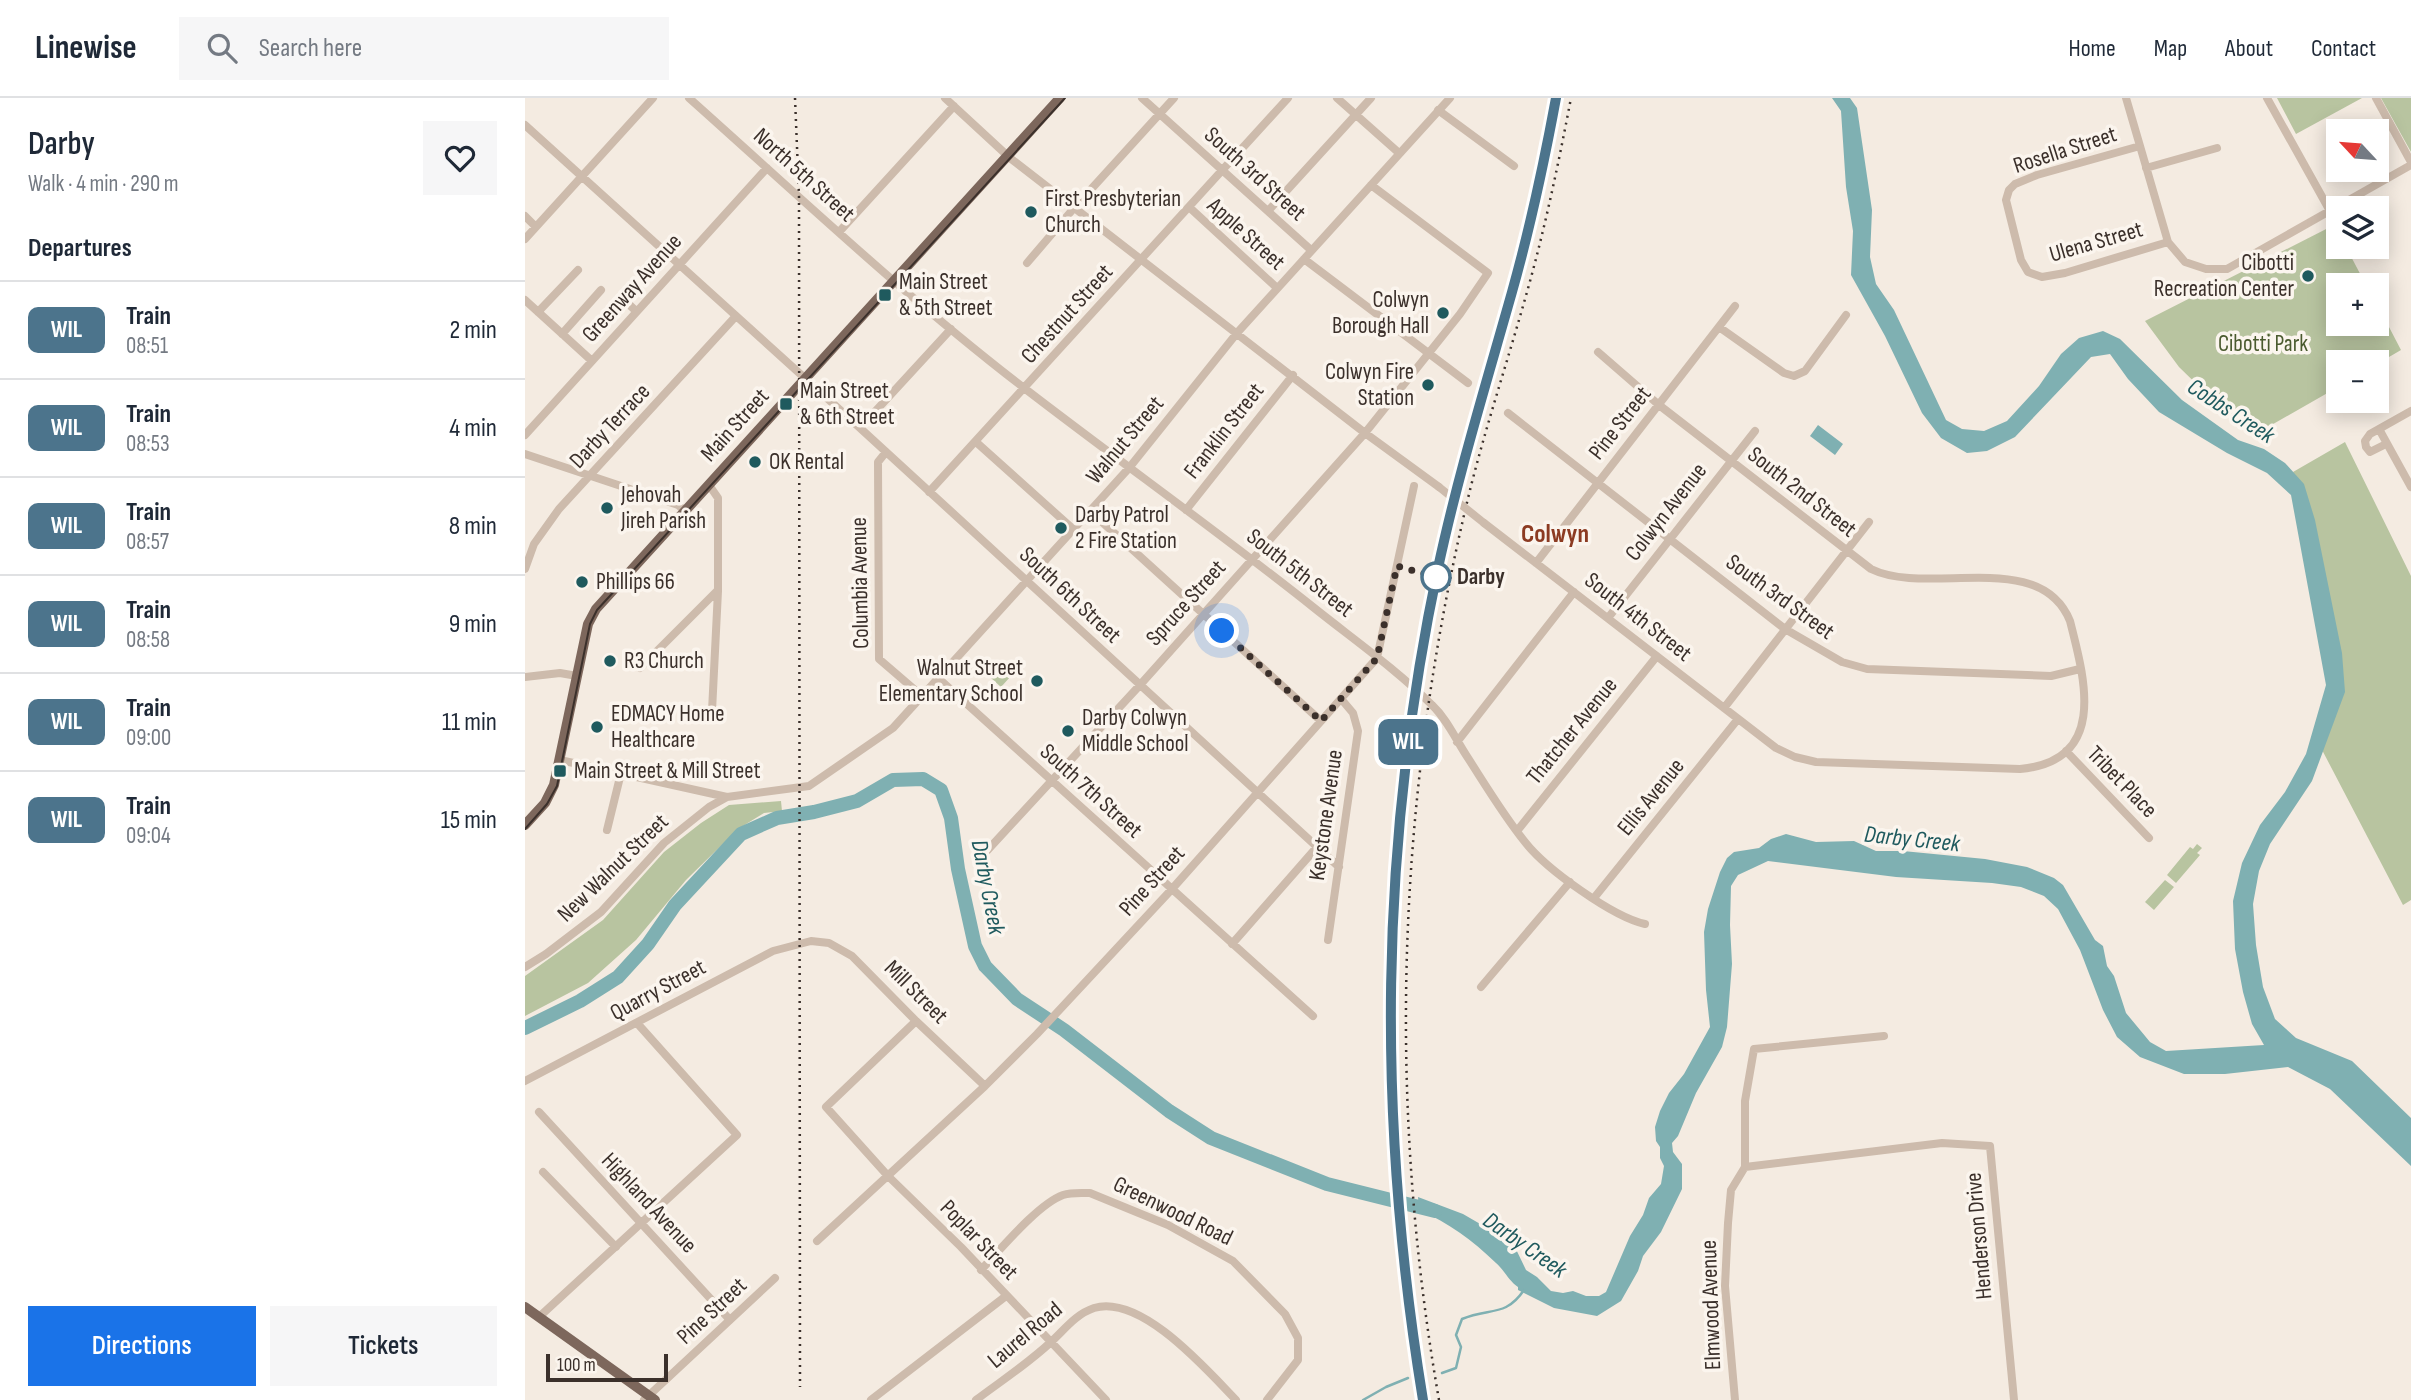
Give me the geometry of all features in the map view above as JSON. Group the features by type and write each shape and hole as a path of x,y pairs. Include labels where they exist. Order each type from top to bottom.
{"main road":[{"name":"Main Street","path":"525,825 550,796 561,760 588,624 596,608 1060,98"},
{"path":"525,1307 649,1398"}],"street":[{"path":"525,239 653,98"},
{"name":"North 5th Street","path":"689,98 894,281"},
{"name":"South 4th Street","path":"946,98 1007,155 1074,208 1784,752 1816,762 2020,769 2040,766 2066,751"},
{"name":"South 3rd Street","path":"1142,98 1311,250"},
{"path":"1027,263 1174,98"},
{"name":"Chestnut Street","path":"929,492 1288,98"},
{"path":"1337,98 1399,153"},
{"path":"1268,211 1371,98"},
{"name":"Walnut Street","path":"727,797 809,786 893,728 1129,468 1237,333 1450,98"},
{"path":"2126,98 2168,242 2185,262 2215,270 2227,269 2326,213"},
{"path":"2267,98 2326,204"},
{"path":"2355,196 2411,163 2376,98"},
{"path":"839,232 954,106"},
{"path":"1438,110 1514,166"},
{"name":"South 6th Street","path":"525,125 1339,867"},
{"name":"Rosella Street","path":"2035,276 2028,272 2021,260 2007,208 2007,195 2015,184 2140,146"},
{"path":"2146,167 2217,148"},
{"name":"Greenway Avenue","path":"525,435 767,168"},
{"name":"Spruce Street","path":"984,854 1140,685 1365,433 1460,314 1488,273 1371,185"},
{"name":"Apple Street","path":"1189,208 1277,288"},
{"path":"525,216 536,227"},
{"name":"Ulena Street","path":"2035,276 2065,274 2168,242"},
{"name":"South 3rd Street","path":"1304,259 1468,383"},
{"path":"538,312 578,270"},
{"name":"South 5th Street","path":"894,281 1025,388 1251,559 1432,704 1527,846 1570,882 1619,915 1646,924"},
{"path":"562,334 601,290"},
{"path":"622,298 636,311"},
{"path":"525,300 592,361"},
{"name":"Pine Street","path":"1536,563 1735,306"},
{"path":"1719,327 1784,373 1794,376 1805,371 1846,315"},
{"name":"Darby Terrace","path":"525,569 529,542 736,316"},
{"path":"860,428 951,329"},
{"name":"South 2nd Street","path":"1598,352 1659,405 1865,565 1884,574 1905,577 2015,580"},
{"name":"Franklin Street","path":"1186,510 1293,375"},
{"path":"2386,444 2370,452 2366,447 2367,437 2411,411"},
{"name":"South 3rd Street","path":"1508,413 1785,629 1842,662 1867,668 2051,676 2080,669"},
{"path":"2379,429 2411,487"},
{"name":"Colwyn Avenue","path":"1608,618 1755,431"},
{"path":"976,442 1073,529"},
{"name":"Columbia Avenue","path":"885,452 878,462 879,659 922,696"},
{"path":"525,454 678,505 685,511"},
{"path":"709,485 718,498 712,711"},
{"name":"Pine Street","path":"817,1241 985,1086 1037,1034 1172,889 1377,658 1414,486"},
{"path":"1090,511 1321,721"},
{"path":"1724,708 1869,522"},
{"name":"Tribet Place","path":"2015,580 2041,589 2061,606 2070,621 2086,698 2086,711 2079,732 2066,751 2149,838"},
{"path":"640,668 717,591"},
{"path":"1457,742 1574,592"},
{"name":"Thatcher Avenue","path":"1517,831 1657,656"},
{"path":"525,677 560,673 577,676"},
{"name":"South 7th Street","path":"938,678 1313,1016"},
{"name":"Keystone Avenue","path":"1328,940 1357,731 1353,713 1342,700"},
{"name":"Ellis Avenue","path":"1594,898 1738,719"},
{"path":"561,760 727,797"},
{"path":"607,830 621,773"},
{"name":"New Walnut Street","path":"525,967 601,912 664,843 692,819 727,797"},
{"path":"1233,944 1317,847"},
{"path":"1481,987 1570,882"},
{"name":"Mill Street","path":"811,941 829,943 852,956 985,1086"},
{"name":"Quarry Street","path":"525,1082 772,951 811,941"},
{"name":"Poplar Street","path":"916,1021 826,1107 888,1175 961,1247 1106,1400"},
{"path":"539,1317 737,1135 637,1023"},
{"name":"Elmwood Avenue","path":"1735,1400 1725,1286 1728,1223 1731,1190 1745,1167 1745,1101 1754,1049 1884,1036"},
{"name":"Highland Avenue","path":"540,1112 730,1320"},
{"name":"Henderson Drive","path":"1745,1167 1942,1143 1990,1146 2014,1400"},
{"path":"543,1172 616,1247"},
{"name":"Greenwood Road","path":"981,1270 1044,1206 1061,1196 1090,1193 1168,1225 1233,1261 1285,1314 1298,1338 1299,1360 1267,1400"},
{"name":"Pine Street","path":"649,1398 775,1278"},
{"path":"871,1400 1006,1296"},
{"name":"Laurel Road","path":"976,1400 1052,1342 1080,1314 1093,1308 1108,1306 1125,1308 1176,1340 1236,1400"}],"green space":[{"path":"2277,98 2362,98 2296,134"},
{"path":"2381,98 2411,98 2411,152"},
{"name":"Cibotti Park","path":"2326,229 2326,259 2352,259 2360,273 2326,273 2326,336 2389,336 2389,327 2401,350 2389,357 2389,350 2326,350 2326,394 2254,435 2179,367 2145,321"},
{"path":"2345,442 2411,576 2411,900 2403,905 2320,746 2343,679 2293,472"},
{"path":"1000,667 1011,676 1001,687 991,678"},
{"path":"781,801 782,811 764,813 738,829 686,880 636,940 588,983 525,1016 525,976 603,920 664,852 729,805"},
{"path":"2197,844 2202,848 2197,853 2200,855 2176,883 2167,875 2190,847 2193,849"},
{"path":"2165,880 2174,887 2154,910 2145,902"}],"water":[{"path":"1832,98 1850,98 1857,108 1872,210 1870,257 1876,284 1894,310 1946,420 1962,429 1984,431 2007,421 2039,386 2061,354 2079,338 2103,331 2120,339 2182,400 2238,440 2264,449 2285,463 2304,484 2315,520 2342,653 2345,692 2312,781 2270,844 2259,871 2253,904 2256,945 2263,987 2275,1019 2296,1038 2352,1061 2411,1118 2411,1166 2330,1089 2288,1067 2225,1074 2184,1074 2140,1057 2117,1037 2103,1010 2080,950 2058,909 2044,896 2021,887 1992,883 1896,877 1768,861 1738,875 1731,886 1732,964 1727,1027 1722,1047 1672,1143 1673,1152 1682,1164 1682,1189 1661,1232 1643,1256 1621,1301 1597,1316 1554,1308 1518,1290 1499,1266 1478,1247 1450,1226 1419,1210 1418,1197 1463,1214 1513,1243 1526,1270 1551,1291 1573,1291 1586,1296 1599,1296 1606,1292 1649,1198 1661,1184 1664,1166 1656,1141 1655,1127 1660,1111 1710,1027 1704,932 1720,872 1727,858 1734,852 1759,848 1771,839 1786,834 1816,842 1854,841 1876,851 1985,859 2027,867 2054,878 2063,885 2095,940 2103,946 2107,966 2114,976 2126,1013 2150,1042 2166,1051 2264,1045 2252,1024 2243,992 2235,949 2233,901 2242,863 2260,825 2285,792 2306,754 2326,685 2291,495 2267,473 2227,453 2159,412 2128,379 2110,354 2091,357 2015,437 1987,451 1967,453 1941,438 1922,413 1885,336 1851,275 1853,231 1846,187 1841,111"},
{"path":"1818,425 1843,444 1835,455 1810,436"}],"waterway":[{"name":"Darby Creek","path":"525,1028 580,1001 618,977 648,944 675,905 741,834 777,818 857,801 893,780 923,779 941,790 951,818 958,869 975,946 985,966 1017,999 1064,1030 1169,1111 1211,1138 1327,1184 1435,1211"},
{"path":"1442,1373 1456,1368 1461,1347 1456,1335 1462,1319 1510,1305 1524,1290"},
{"path":"1363,1400 1408,1378"}],"tram line":[{"path":"525,829 547,804 557,786 590,624 597,610 1065,98"}],"railway":[{"path":"795,98 799,196 800,1387"},
{"path":"1423,1400 1397,1192 1392,1088 1391,983 1395,879 1405,775 1419,671 1438,568 1463,464 1525,244 1556,98"},
{"path":"1439,1400 1422,1286 1411,1172 1406,1058 1407,944 1414,829 1427,716 1446,603 1470,490 1538,249 1571,98"}],"train":[{"name":"WIL","path":"1423,1400 1400,1230 1389,1040 1396,858 1402,793 1417,675 1437,570 1456,486 1512,292 1540,183 1556,98"}],"place":[{"name":"First Presbyterian Church","path":"1031,212"},
{"name":"Cibotti Recreation Center","path":"2308,276"},
{"name":"Main Street & 5th Street","path":"885,295"},
{"name":"Colwyn Borough Hall","path":"1443,313"},
{"name":"Colwyn Fire Station","path":"1428,385"},
{"name":"Main Street & 6th Street","path":"786,404"},
{"name":"OK Rental","path":"755,462"},
{"name":"Jehovah Jireh Parish","path":"607,508"},
{"name":"Darby Patrol 2 Fire Station","path":"1061,528"},
{"name":"Darby","path":"1436,577"},
{"name":"Phillips 66","path":"582,582"},
{"name":"R3 Church","path":"610,661"},
{"name":"Walnut Street Elementary School","path":"1037,681"},
{"name":"EDMACY Home Healthcare","path":"597,727"},
{"name":"Darby Colwyn Middle School","path":"1068,731"},
{"name":"Main Street & Mill Street","path":"560,771"}],"district":[{"name":"Colwyn","path":"1555,534"}],"route":[{"path":"1222,631 1321,721 1377,658 1397,566 1436,577"}],"water label":[{"name":"Cobbs Creek","path":"2231,411"}]}
